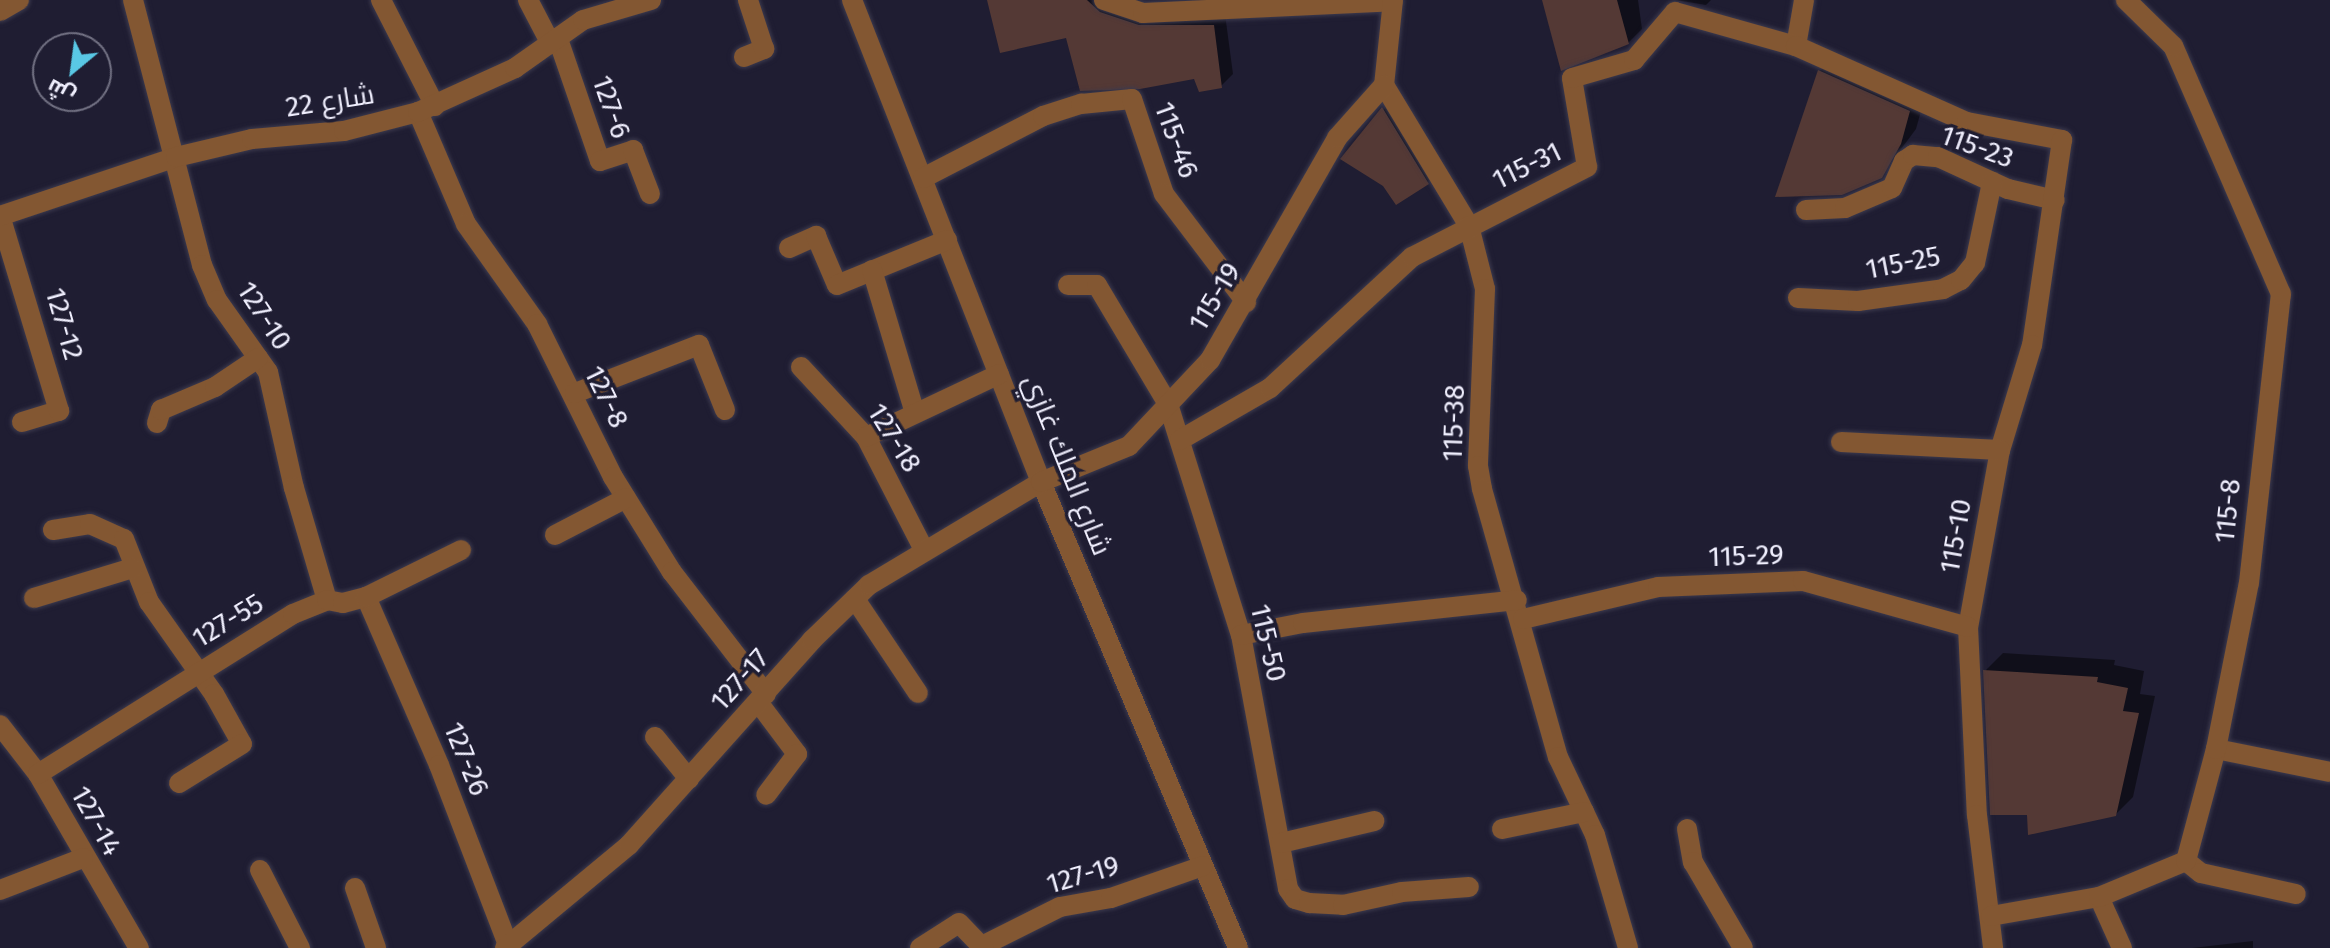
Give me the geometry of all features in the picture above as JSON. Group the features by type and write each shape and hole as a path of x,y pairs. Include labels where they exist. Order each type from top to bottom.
{"street":[{"path":"0,11 19,0"},
{"name":"127-10","path":"133,0 202,265 217,300 268,372 294,488 327,600"},
{"name":"127-8","path":"381,0 426,109 466,224 494,271 537,324 575,393 626,498 672,572 762,698 797,754 766,795"},
{"path":"528,0 554,42"},
{"name":"شارع 22","path":"0,216 176,157 252,139 344,131 426,109 554,42 583,20 651,0"},
{"path":"744,57 764,49 748,0"},
{"name":"شارع الملك غازي","path":"852,0 1041,482 1238,948"},
{"path":"1104,0 1143,13 1393,0 1384,85"},
{"path":"1796,46 1804,0"},
{"name":"115-8","path":"2126,0 2173,46 2281,294 2249,583 2216,749 2186,861"},
{"name":"115-31","path":"1180,440 1270,388 1412,257 1587,167 1572,78 1634,60 1675,12 1796,46 1967,122 2062,140"},
{"name":"127-6","path":"554,42 600,161 633,150 650,194"},
{"name":"115-38","path":"1384,85 1469,226 1485,289 1478,466 1520,609 1558,757 1584,812 1628,948"},
{"name":"115-19","path":"1041,482 1129,446 1210,360 1246,302 1337,138 1384,85"},
{"name":"115-46","path":"923,178 1043,116 1081,104 1132,99 1164,194 1246,302"},
{"name":"115-10","path":"1993,948 1977,815 1968,627 2000,450 2032,345 2062,140"},
{"name":"115-23","path":"1806,210 1845,208 1892,188 1904,161 1913,155 1938,157 1992,182 2055,200"},
{"name":"115-25","path":"1798,298 1858,301 1943,289 1961,280 1975,263 1992,182"},
{"name":"127-12","path":"0,216 59,411 22,422"},
{"path":"789,248 816,236 837,285 947,240"},
{"path":"872,270 915,413"},
{"name":"115-50","path":"1068,285 1097,285 1168,404 1241,635 1288,889 1295,899 1343,905 1402,892 1469,887"},
{"path":"575,393 699,345 725,410"},
{"path":"157,423 161,410 215,387 258,358"},
{"name":"127-18","path":"801,367 866,437 924,550"},
{"path":"866,437 999,374"},
{"path":"1841,442 2000,450"},
{"name":"127-17","path":"506,946 629,845 855,599 924,550 1041,482"},
{"path":"555,535 626,498"},
{"path":"53,530 90,524 110,530 124,539 149,602 242,744 179,783"},
{"name":"127-55","path":"38,774 293,614 327,600 343,603 366,597 461,550"},
{"path":"34,598 133,568"},
{"name":"115-29","path":"1520,609 1658,587 1803,581 1968,627"},
{"name":"127-26","path":"366,597 439,765 506,946"},
{"path":"855,599 918,693"},
{"path":"1241,635 1303,623 1520,609"},
{"name":"127-14","path":"0,725 38,774 83,858 139,948"},
{"path":"655,737 689,779"},
{"path":"2216,749 2330,772"},
{"path":"1502,829 1584,812"},
{"path":"1281,843 1374,821"},
{"path":"1687,829 1693,862 1743,948"},
{"path":"0,890 83,858"},
{"path":"1991,916 2099,897 2186,861 2201,873 2296,894"},
{"name":"127-19","path":"982,947 1060,907 1111,898 1203,866"},
{"path":"260,870 300,948"},
{"path":"355,888 376,948"},
{"path":"2099,897 2122,948"},
{"path":"920,948 959,923 982,947"}],"building":[{"path":"987,0 1087,0 1100,12 1139,25 1214,25 1222,88 1199,92 1194,79 1140,89 1080,91 1066,38 1000,53"},
{"path":"1542,0 1617,0 1629,44 1561,71"},
{"path":"1818,70 1910,111 1901,144 1882,178 1842,195 1775,197"},
{"path":"1382,107 1429,184 1396,205 1383,186 1340,159"},
{"path":"1983,670 2098,677 2097,682 2128,688 2123,711 2139,713 2116,816 2028,835 2027,815 1990,815"}]}
